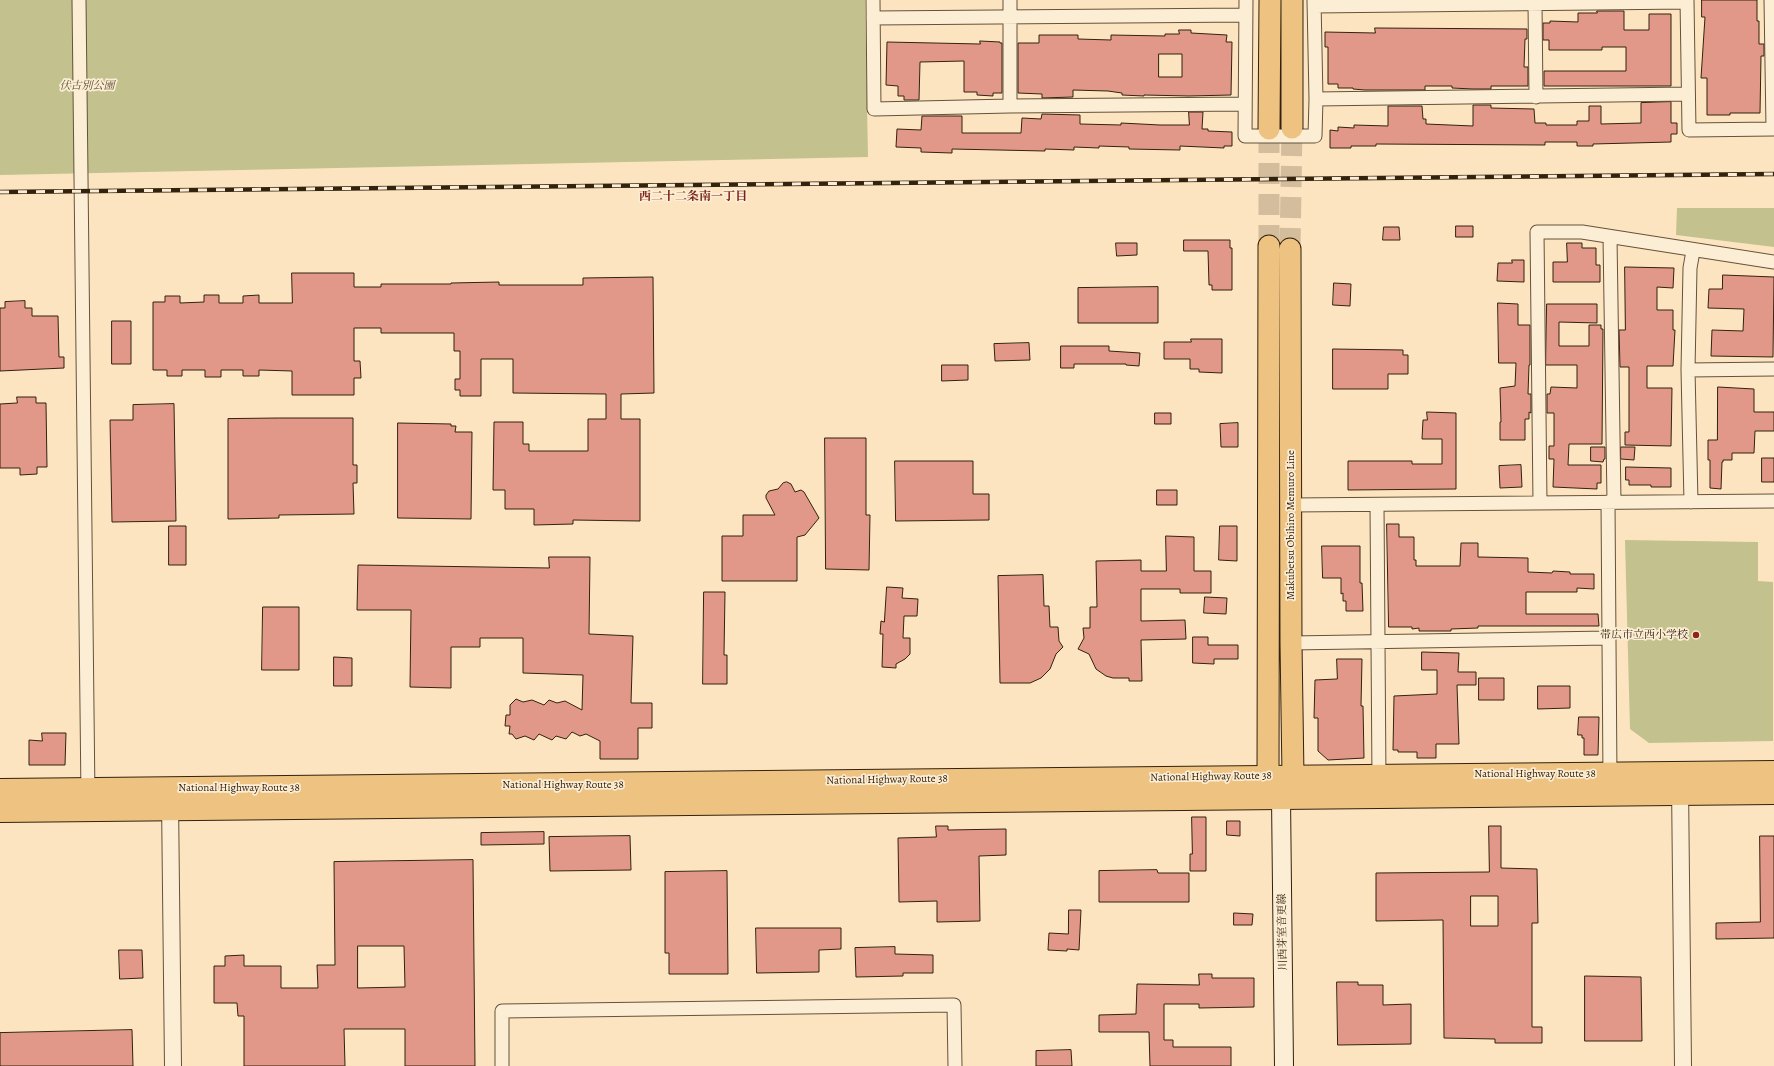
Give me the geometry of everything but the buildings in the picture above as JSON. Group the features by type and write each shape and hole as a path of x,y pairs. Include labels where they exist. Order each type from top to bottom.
{"highway":[{"name":"National Highway Route 38","path":"0,812 88,800 1293,776 1774,772"},
{"name":"National Highway Route 38","path":"0,790 88,800"},
{"name":"National Highway Route 38","path":"170,799 1281,798 1774,793"}],"main road":[{"path":"1269,129 1270,0"},
{"path":"1292,0 1292,128"},
{"name":"Makubetsu Obihiro Memuro Line","path":"1268,777 1269,246"},
{"name":"Makubetsu Obihiro Memuro Line","path":"1281,798 1293,776 1290,643 1290,249"},
{"path":"1268,777 1281,798"},
{"name":"川西芽室音更線","path":"1281,798 1284,1066"}],"street":[{"path":"79,0 88,800"},
{"path":"873,0 874,109 1245,104"},
{"path":"1010,0 1010,106"},
{"path":"1246,0 1245,136 1315,136 1316,99 1314,3 1535,4 1687,1 1687,94 1689,130 1773,129 1771,0"},
{"path":"1535,4 1536,97"},
{"path":"873,18 1246,15"},
{"path":"1316,99 1687,94"},
{"path":"1540,503 1537,232 1582,232 1693,251 1774,262"},
{"path":"1610,237 1610,795"},
{"path":"1691,502 1688,370 1690,268 1693,251"},
{"path":"1688,370 1774,369"},
{"path":"1291,505 1774,501"},
{"path":"1376,505 1379,797"},
{"path":"1290,643 1609,638"},
{"path":"1681,773 1683,1066"},
{"path":"170,799 173,1066"},
{"path":"502,1066 502,1011 954,1005 955,1066"}],"green space":[{"name":"伏古別公園","path":"0,0 865,0 868,157 0,175"},
{"path":"1677,208 1774,208 1774,247 1676,235"},
{"name":"帯広市立西小学校","path":"1625,540 1758,542 1758,581 1773,582 1773,741 1649,743 1630,729"}],"tunnel":[{"path":"1290,249 1292,128"},
{"path":"1269,129 1269,246"}],"railway":[{"path":"0,192 1774,174"}],"place":[{"name":"帯広市立西小学校","path":"1696,635"}],"district":[{"name":"西二十二条南一丁目","path":"693,197"}]}
